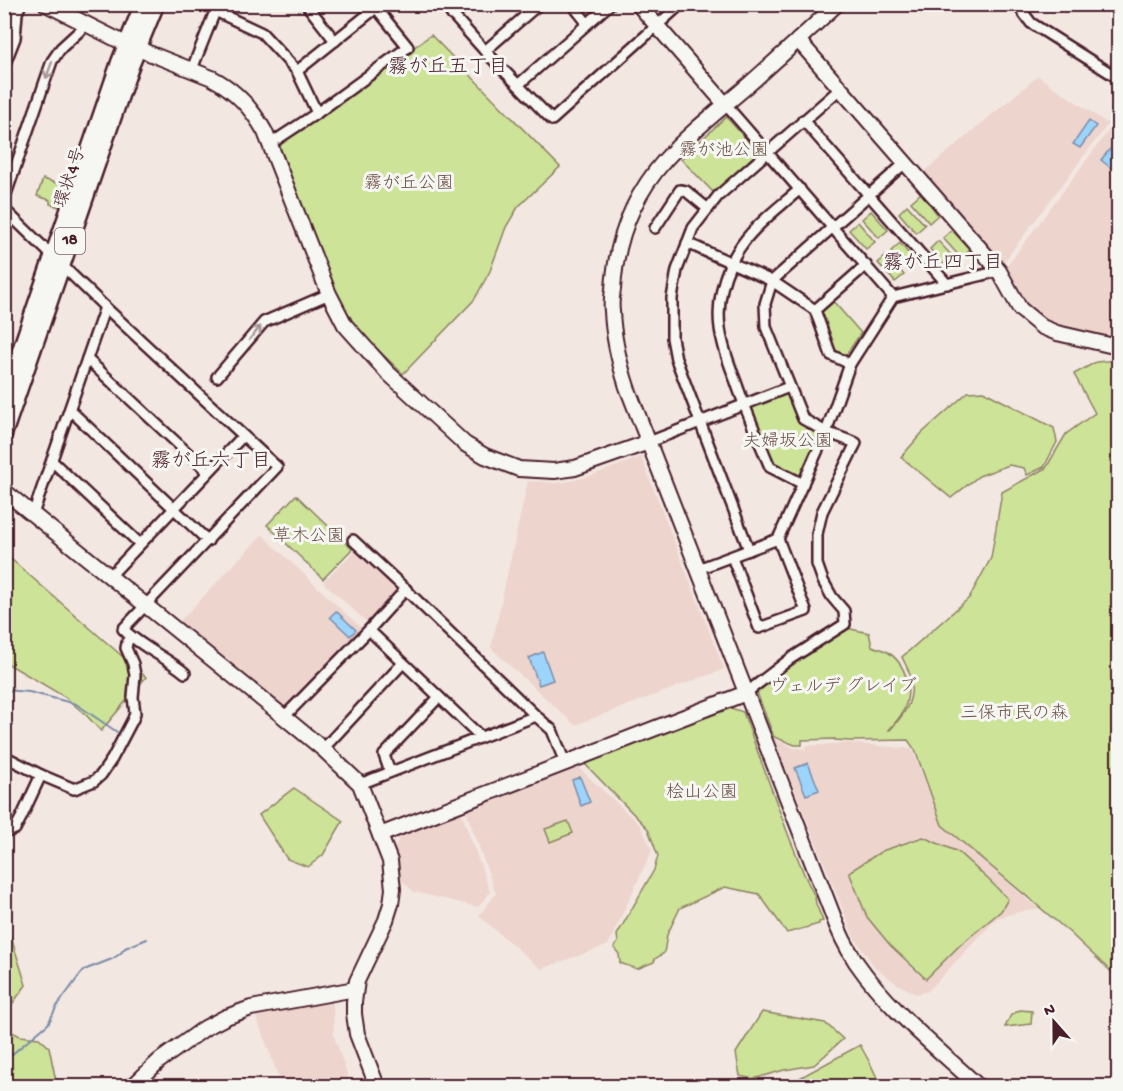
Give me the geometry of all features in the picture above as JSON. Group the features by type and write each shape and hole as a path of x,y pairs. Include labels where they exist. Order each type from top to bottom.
{"main road":[{"name":"環状4号","path":"4,433 58,260 132,47 143,4"},
{"name":"環状4号","path":"132,47 156,4"},
{"name":"環状4号","path":"5,396 58,260"}],"street":[{"path":"46,4 132,47 218,81 245,102 260,122 270,144 329,294 345,325 387,372 465,444 485,456 519,469 554,471 575,468 649,442 789,387"},
{"path":"306,4 335,41"},
{"path":"443,4 552,120 681,4"},
{"path":"452,15 467,4"},
{"path":"485,51 539,4"},
{"path":"572,4 587,23"},
{"path":"518,85 610,4"},
{"path":"638,4 893,297"},
{"path":"837,4 690,135 650,179 629,218 618,251 611,309 624,378 837,927 866,975 890,1003 978,1086"},
{"path":"1019,4 1031,22 1119,78"},
{"path":"270,144 408,47 374,6 297,71"},
{"path":"4,66 15,38 15,22 19,8"},
{"path":"192,69 216,8 262,33 297,71 317,112"},
{"path":"4,200 52,61 61,48 86,25"},
{"path":"798,40 999,271 1020,309 1042,327 1057,333 1119,347"},
{"path":"749,550 676,359 672,338 672,298 677,270 693,228 718,196 841,88"},
{"path":"803,120 947,284"},
{"path":"380,835 746,693 790,659 846,624 844,611 832,597 817,564 816,534 822,512 856,443 826,432 803,419 766,327 765,304 772,281 905,163"},
{"path":"800,189 753,231 730,263 720,302 719,323 722,341 744,404 770,467 803,484"},
{"path":"655,228 680,190 686,191 708,209"},
{"path":"4,209 105,307 277,467 123,628 130,636 185,673"},
{"path":"687,243 772,281 815,310 831,355 850,364"},
{"path":"815,310 866,265"},
{"path":"698,569 778,539 826,432 850,364 893,297 999,271"},
{"path":"218,377 264,322 329,294"},
{"path":"33,514 105,307"},
{"path":"87,359 208,472"},
{"path":"70,410 208,541"},
{"path":"110,576 243,436"},
{"path":"52,461 140,544"},
{"path":"4,491 323,749 360,784 390,861 393,889 386,920 361,972 343,992 251,1008 214,1022 159,1061 133,1086"},
{"path":"732,557 759,628 806,611 778,539"},
{"path":"353,540 552,729 565,764"},
{"path":"284,717 406,589"},
{"path":"369,630 481,738"},
{"path":"4,756 74,789 94,781 101,775 130,726 135,712 134,669 126,648 130,636"},
{"path":"323,749 404,663"},
{"path":"390,772 384,755 439,697"},
{"path":"360,784 536,716"},
{"path":"4,833 15,829 42,775"},
{"path":"343,992 354,1014 360,1043 377,1086"}],"shaded area":[{"path":"1038,76 1108,124 1002,264 924,172"},
{"path":"1112,126 1118,130 1118,343 1045,324 1028,310 1005,269"},
{"path":"641,457 724,669 575,725 491,648 528,481 557,483 571,481"},
{"path":"262,535 361,628 288,707 180,621"},
{"path":"357,549 401,590 368,623 323,582"},
{"path":"774,738 794,748 805,749 806,746 849,743 912,749 942,823 1038,909 997,918 928,991 916,994 896,983 875,967 854,937"},
{"path":"579,768 640,825 652,850 608,945 541,969 479,916 496,894 466,811"},
{"path":"461,812 490,892 478,907 414,892 400,878 394,851 400,835"},
{"path":"329,999 333,1003 334,1036 351,1086 282,1086 255,1013"}],"green space":[{"path":"4,5 12,5 5,43"},
{"name":"霧が丘公園","path":"431,35 560,167 518,207 506,227 490,271 474,300 403,374 363,335 349,317 334,289 280,147 284,139"},
{"name":"霧が池公園","path":"726,117 758,152 714,193 681,159"},
{"path":"43,179 66,186 59,207 50,204 50,200 37,196"},
{"path":"921,193 938,215 929,223 911,202"},
{"path":"907,205 925,225 916,233 899,213"},
{"path":"871,211 888,230 879,238 862,219"},
{"path":"858,222 875,242 866,249 849,230"},
{"path":"952,230 970,250 961,258 943,238"},
{"path":"938,241 955,259 947,267 930,249"},
{"path":"900,243 917,264 908,271 891,251"},
{"path":"887,255 904,275 895,282 878,263"},
{"path":"833,301 861,333 846,355 835,350 821,310"},
{"name":"三保市民の森","path":"1118,360 1118,978 1069,932 942,825 915,750 908,740 802,740 802,745 795,745 774,737 756,690 809,650 846,628 869,633 872,646 886,651 893,657 904,671 907,680 905,706 890,730 904,713 911,695 910,676 902,657 969,598 991,558 1002,492 1046,468 1066,434 1095,413 1074,374 1096,362"},
{"name":"夫婦坂公園","path":"786,390 800,422 820,432 801,478 772,465 748,406"},
{"path":"983,391 1054,428 1057,442 1044,467 1027,475 1024,468 1009,465 979,476 951,498 901,457 922,433 968,392"},
{"name":"草木公園","path":"296,495 352,549 323,579 267,525"},
{"path":"4,553 146,677 101,731 65,697 5,662"},
{"name":"桧山公園","path":"731,708 743,712 823,921 787,933 759,894 725,887 680,908 667,935 664,953 654,962 637,969 620,963 619,954 614,948 618,942 617,935 654,870 658,856 648,829 584,763"},
{"path":"294,788 343,821 323,855 308,867 287,859 259,815"},
{"path":"568,821 573,833 550,842 545,829"},
{"path":"923,837 958,852 1008,899 1001,911 959,946 926,979 890,945 867,917 849,872 882,851"},
{"path":"5,927 11,937 26,985 10,1007 5,1019"},
{"path":"1020,1010 1032,1011 1031,1024 1005,1027 1011,1015"},
{"path":"762,1012 825,1023 843,1039 814,1065 784,1070 753,1079 740,1076 736,1053"},
{"path":"5,1019 10,1031 20,1036 39,1038 49,1047 57,1086 5,1086"},
{"path":"860,1045 881,1086 796,1086 794,1081"}],"water":[{"path":"1089,121 1096,126 1080,148 1073,144"},
{"path":"1118,139 1118,159 1111,168 1101,160"},
{"path":"336,611 356,630 350,636 330,617"},
{"path":"543,652 553,680 539,685 529,658"},
{"path":"808,763 819,790 806,795 795,768"},
{"path":"580,777 590,802 581,806 572,780"}],"waterway":[{"path":"4,690 29,692 76,704 117,732"},
{"path":"4,1061 48,1024 57,1006 84,970 112,959 125,948 147,939"}],"district":[{"name":"霧が丘五丁目","path":"448,68"},
{"name":"霧が丘四丁目","path":"943,264"},
{"name":"霧が丘六丁目","path":"211,462"}],"park label":[{"name":"ヴェルデ グレイブ","path":"843,687"}]}
